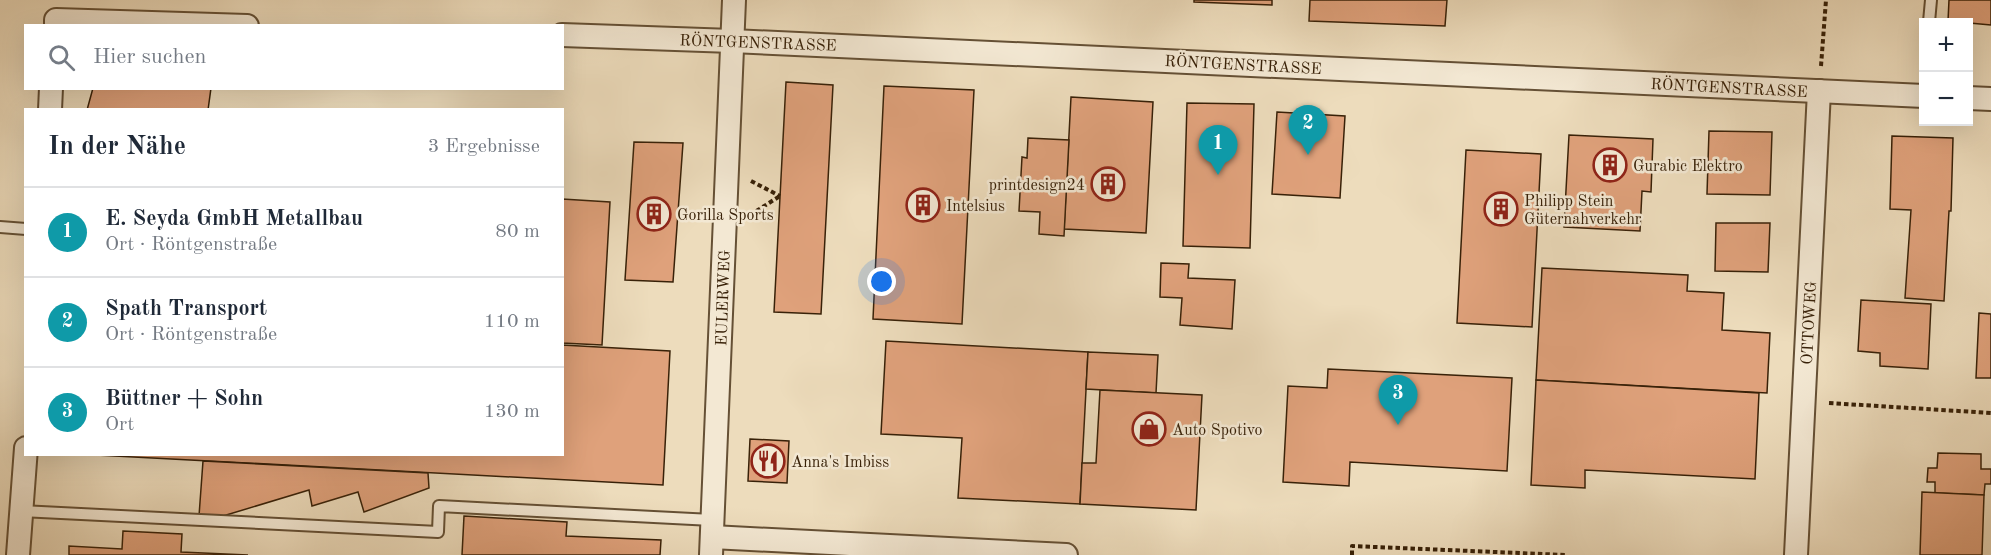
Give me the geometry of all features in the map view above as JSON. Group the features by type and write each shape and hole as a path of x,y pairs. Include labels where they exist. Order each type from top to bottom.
{"street":[{"name":"EULERWEG","path":"712,537 734,0"},
{"path":"56,15 212,24"},
{"name":"RÖNTGENSTRASSE","path":"564,35 1919,96"},
{"path":"50,108 51,90"},
{"name":"OTTOWEG","path":"1796,555 1819,91"},
{"path":"1973,98 1991,99"},
{"path":"18,555 25,456"},
{"path":"712,537 1066,555"}],"lane":[{"path":"1929,18 1931,0"},
{"path":"0,227 24,229"},
{"path":"21,511 438,532 439,506 712,537"}],"path":[{"path":"1819,91 1826,0"},
{"path":"747,217 780,196 750,180"},
{"path":"1804,402 1991,413"},
{"path":"1352,555 1352,546 1566,555"}],"building":[{"path":"1194,0 1272,0 1272,5 1194,2"},
{"path":"1310,0 1447,0 1445,26 1309,21"},
{"path":"1949,0 1991,0 1991,25 1973,23 1973,18 1948,18"},
{"path":"786,82 833,85 821,314 774,312"},
{"name":"Intelsius","path":"884,86 974,90 962,324 873,319"},
{"path":"92,90 211,90 208,108 88,108"},
{"name":"printdesign24","path":"1071,97 1153,102 1146,233 1064,229"},
{"path":"1187,103 1254,104 1250,248 1183,246"},
{"path":"1277,112 1345,116 1340,198 1272,194"},
{"path":"1709,131 1772,132 1770,195 1707,194"},
{"name":"Gurabic Elektro","path":"1569,135 1653,139 1651,192 1642,191 1640,231 1564,227"},
{"path":"1892,136 1953,138 1951,211 1949,211 1944,301 1905,298 1911,210 1890,209"},
{"path":"1028,138 1069,140 1064,236 1039,234 1040,212 1019,211 1022,157 1027,158"},
{"name":"Gorilla Sports","path":"634,142 683,143 673,282 625,280"},
{"name":"Philipp Stein Güternahverkehr","path":"1466,150 1541,154 1532,327 1457,323"},
{"path":"564,199 610,202 602,345 564,343"},
{"path":"1716,223 1770,223 1768,272 1715,271"},
{"path":"1161,263 1189,264 1188,278 1235,280 1232,329 1180,325 1182,298 1160,297"},
{"path":"1542,268 1688,275 1687,291 1724,293 1722,330 1770,333 1767,393 1536,380"},
{"path":"1861,300 1931,304 1928,369 1880,366 1880,353 1858,351"},
{"path":"1979,313 1991,314 1991,378 1976,378"},
{"path":"886,341 1088,352 1080,504 958,498 962,438 881,434"},
{"path":"564,345 670,351 663,485 115,456 564,456"},
{"path":"1088,352 1158,355 1156,393 1086,389"},
{"path":"1328,369 1512,378 1507,471 1350,462 1349,486 1283,482 1288,386 1327,388"},
{"path":"1536,380 1759,393 1755,479 1585,470 1585,488 1531,485"},
{"name":"Auto Spotivo","path":"1100,390 1202,395 1196,510 1080,504 1082,463 1096,463"},
{"name":"Anna's Imbiss","path":"750,439 789,441 787,483 748,481"},
{"path":"1938,453 1981,454 1981,469 1991,469 1991,484 1985,484 1984,495 1935,493 1935,482 1927,482 1928,468 1937,468"},
{"path":"203,461 428,473 429,488 364,512 358,492 312,506 309,490 223,516 199,516"},
{"path":"1922,492 1984,495 1982,555 1920,555"},
{"path":"464,516 567,522 566,536 661,540 660,555 462,555"},
{"path":"123,531 182,534 181,552 248,555 69,555 69,546 122,549"}],"place":[{"name":"Spath Transport","path":"1308,155"},
{"name":"Gurabic Elektro","path":"1610,165"},
{"name":"E. Seyda GmbH Metallbau","path":"1218,175"},
{"name":"printdesign24","path":"1108,184"},
{"name":"Intelsius","path":"923,205"},
{"name":"Philipp Stein Güternahverkehr","path":"1501,209"},
{"name":"Gorilla Sports","path":"654,214"},
{"name":"Büttner + Sohn","path":"1398,425"},
{"name":"Auto Spotivo","path":"1149,429"},
{"name":"Anna's Imbiss","path":"768,461"}]}
